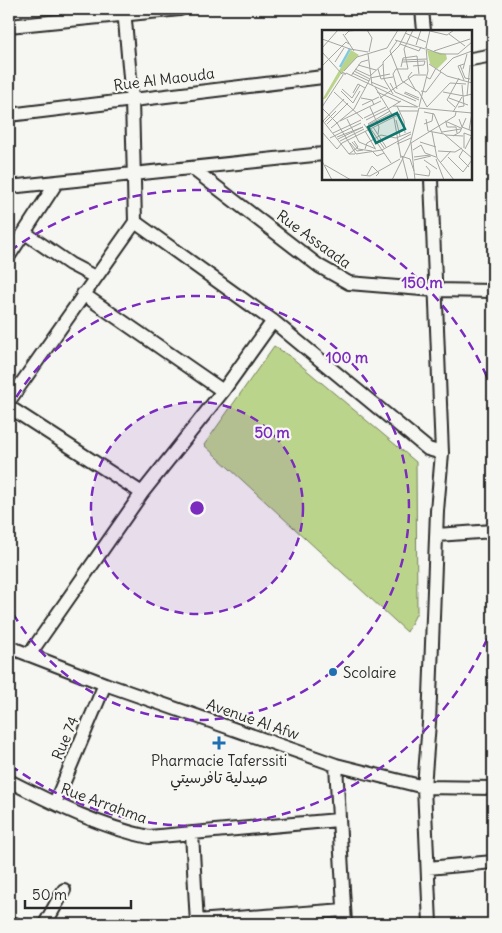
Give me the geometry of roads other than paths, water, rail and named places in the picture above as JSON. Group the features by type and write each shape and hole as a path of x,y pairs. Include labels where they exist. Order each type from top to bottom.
{"street":[{"path":"9,26 124,12 180,9"},
{"path":"422,9 424,30"},
{"path":"9,401 135,222 132,100 124,12"},
{"path":"472,59 493,56"},
{"name":"Rue Al Maouda","path":"9,115 322,77"},
{"path":"9,187 322,154"},
{"name":"Rue Assaada","path":"193,169 341,280 356,285 434,290 493,291"},
{"path":"430,924 424,787 430,723 442,453 431,180"},
{"path":"9,256 57,182"},
{"path":"135,222 273,321 428,449 442,453"},
{"path":"25,232 70,264 95,277"},
{"path":"84,294 222,391"},
{"path":"29,655 142,493 222,391 273,321"},
{"path":"9,407 142,493"},
{"path":"437,535 493,531"},
{"name":"Avenue Al Afw","path":"9,647 105,684 336,765 424,787 493,788"},
{"name":"Rue 74","path":"55,803 105,684"},
{"path":"336,765 345,924"},
{"name":"Rue Arrahma","path":"9,781 55,803 135,834 165,837 338,820"},
{"path":"192,833 197,923 344,910"},
{"path":"428,868 493,862"},
{"path":"45,924 64,890"},
{"path":"9,922 15,924"}],"place":[{"name":"Scolaire","path":"333,672"},
{"name":"Pharmacie Taferssiti صيدلية تافرسيتي","path":"219,743"}]}
